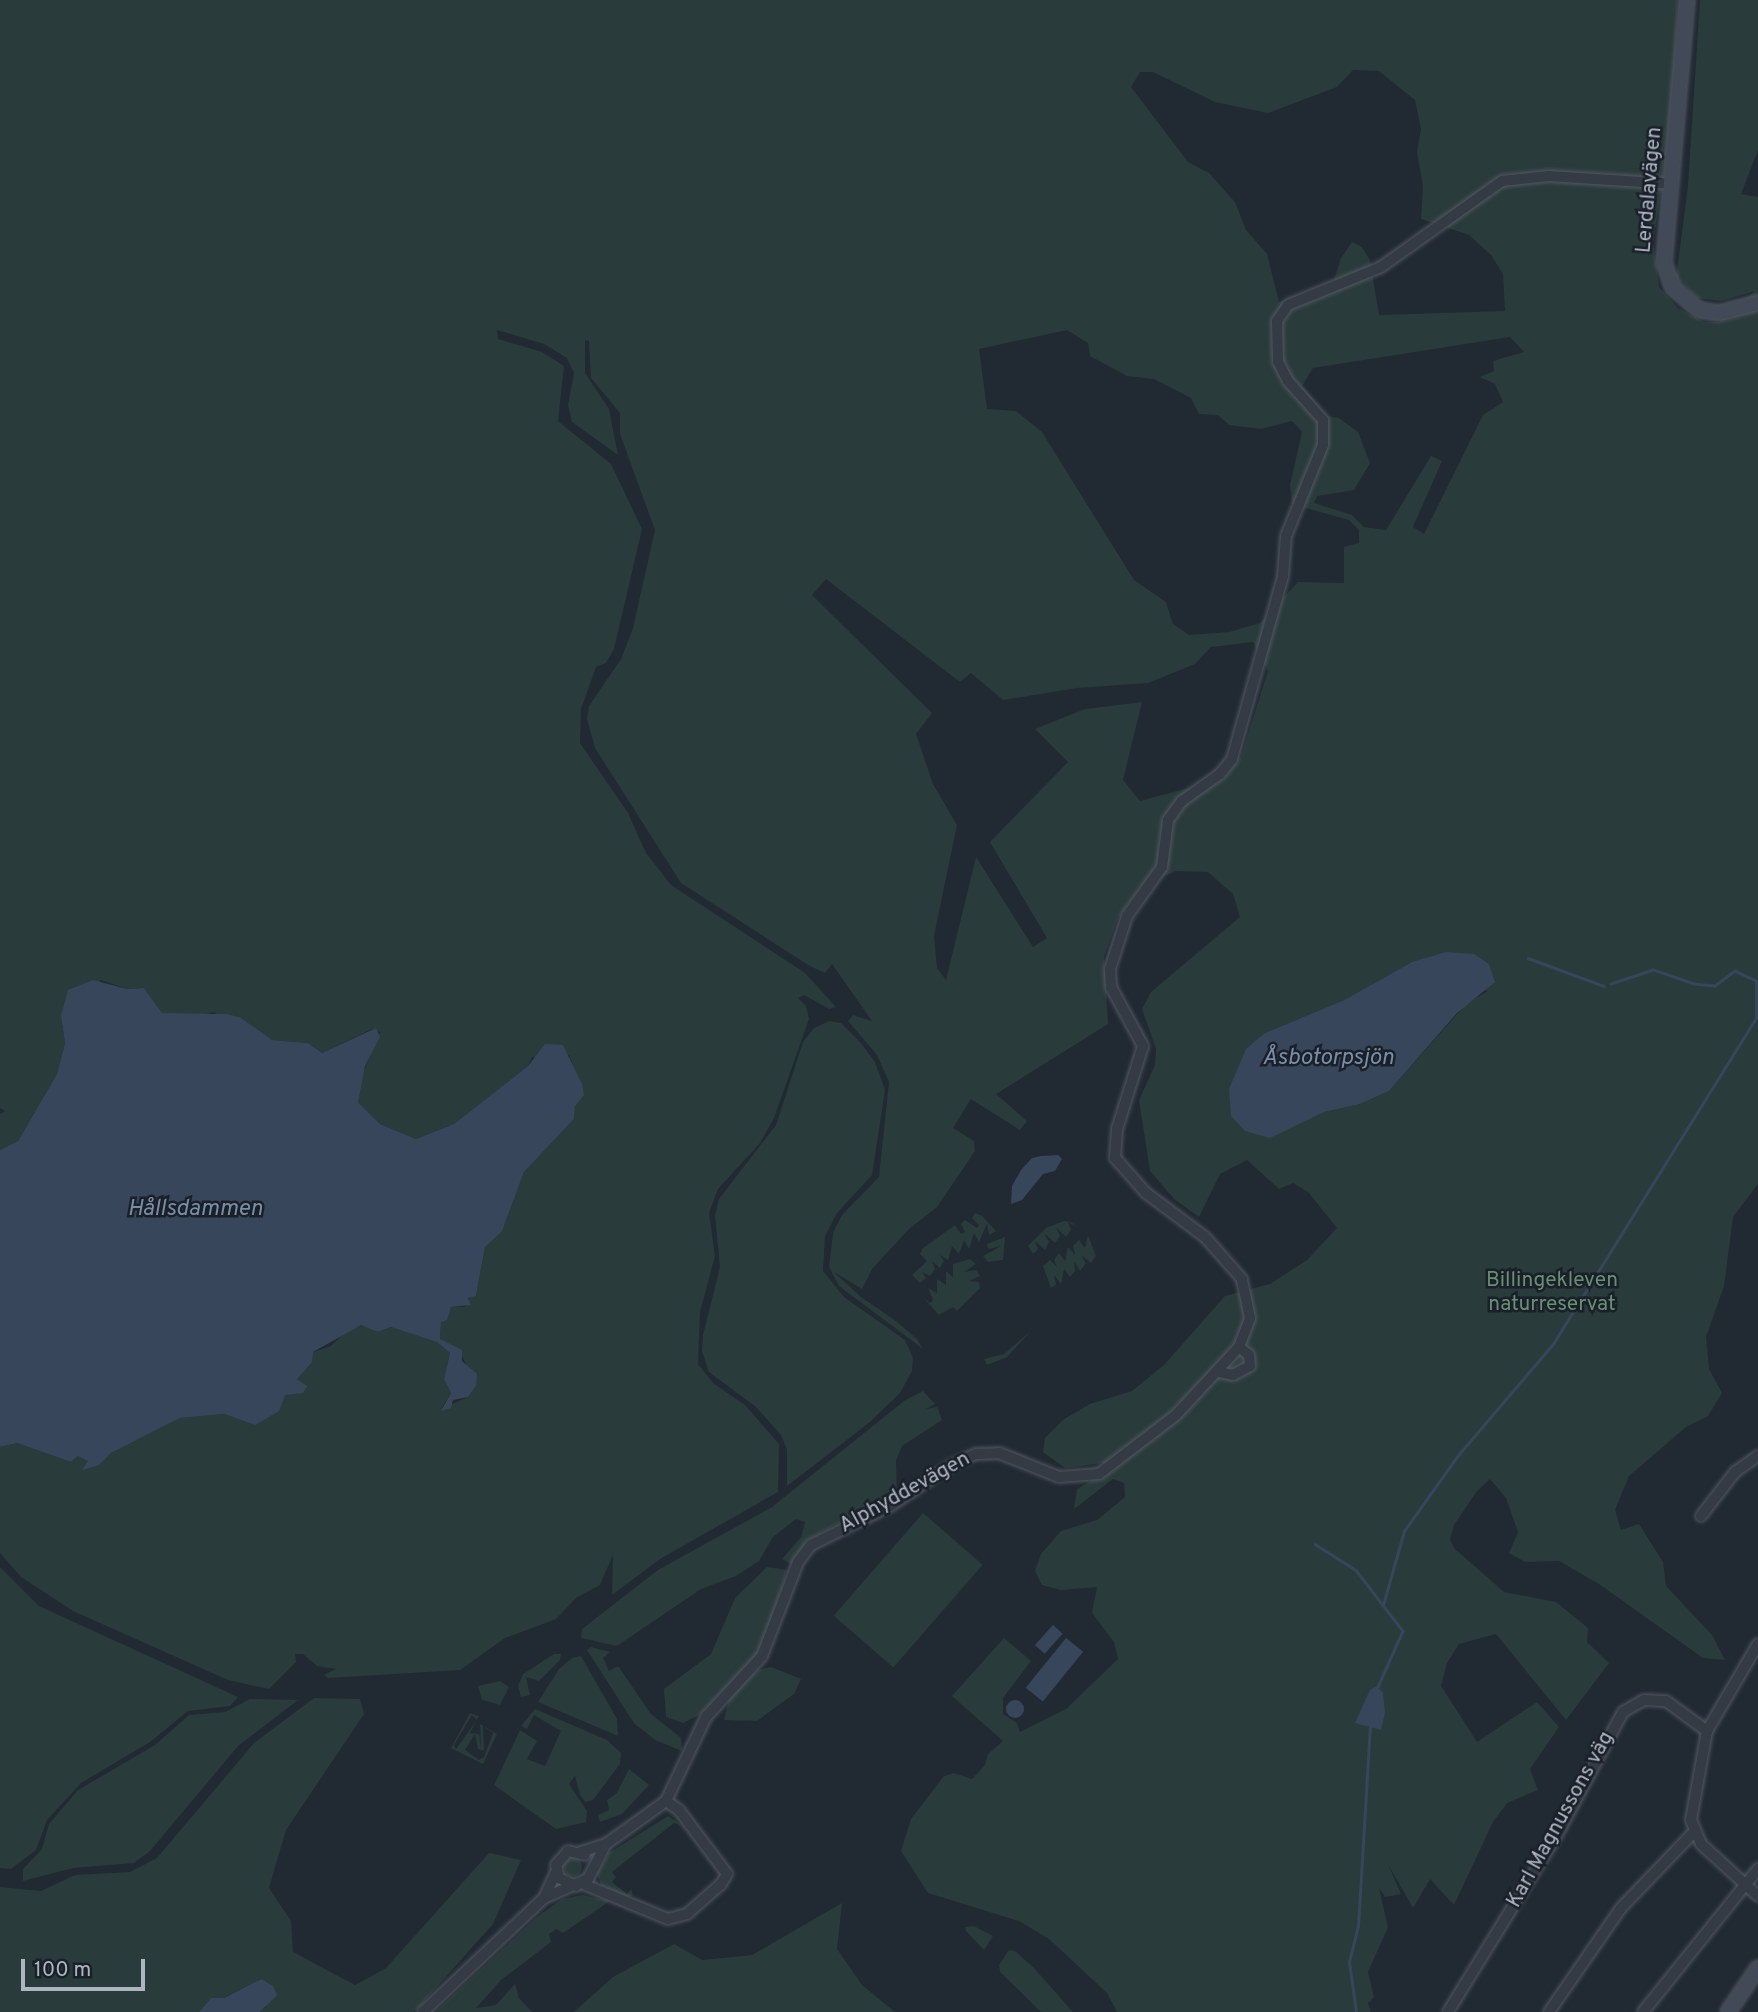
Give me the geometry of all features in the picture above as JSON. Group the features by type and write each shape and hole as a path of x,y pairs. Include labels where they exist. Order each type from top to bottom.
{"street":[{"name":"Lerdalavägen","path":"1687,0 1672,184 1663,243 1664,263 1673,288 1690,306 1711,313 1758,303"},
{"path":"1239,1348 1249,1355 1250,1366 1233,1375 1219,1372 1239,1348 1250,1318 1242,1279 1205,1237 1146,1193 1115,1158 1117,1129 1143,1046 1111,986 1110,969 1127,916 1162,867 1168,820 1182,801 1220,774 1232,758 1283,576 1286,536 1323,445 1323,420 1288,381 1278,360 1277,321 1288,305 1381,267 1502,181 1539,176 1672,184"},
{"name":"Alphyddevägen","path":"666,1801 706,1717 762,1656 798,1562 822,1537 881,1511 976,1454 999,1453 1046,1474 1074,1479 1099,1474 1131,1452 1219,1372"},
{"path":"1702,1516 1735,1472 1758,1456"},
{"path":"1756,1650 1707,1731 1692,1806 1694,1832 1758,1896"},
{"name":"Karl Magnussons väg","path":"1448,2012 1557,1835 1623,1712 1644,1700 1666,1701 1707,1731"},
{"path":"424,2012 544,1898 562,1854 581,1852 606,1844 666,1801 679,1810 727,1874 721,1884 676,1919 579,1885 563,1883 556,1872"},
{"path":"1549,2012 1620,1908 1694,1832"},
{"path":"544,1898 579,1885 606,1844"},
{"path":"581,1852 592,1868"},
{"path":"1643,2012 1758,1869"},
{"path":"1728,2012 1758,1968"}],"green space":[{"name":"Billingekleven naturreservat","path":"0,0 1678,0 1670,135 1653,242 1659,287 1678,308 1704,322 1719,322 1755,291 1721,301 1697,298 1676,278 1688,186 1700,0 1758,0 1758,150 1741,194 1758,197 1758,1184 1733,1217 1724,1286 1706,1337 1709,1369 1722,1393 1708,1416 1686,1427 1629,1476 1615,1510 1621,1530 1639,1524 1663,1562 1666,1586 1712,1635 1725,1660 1703,1658 1599,1584 1559,1561 1525,1562 1509,1553 1518,1532 1506,1498 1490,1479 1477,1491 1454,1525 1450,1540 1455,1549 1504,1592 1556,1602 1588,1628 1587,1642 1609,1663 1566,1720 1496,1634 1459,1644 1447,1663 1441,1686 1477,1742 1537,1702 1559,1727 1530,1769 1538,1790 1507,1803 1493,1822 1454,1905 1430,1879 1413,1908 1388,1864 1401,1894 1385,1897 1379,1888 1388,1927 1368,1972 1374,1997 1368,2003 1371,2012 1117,2012 1107,1993 1049,1939 1019,1921 928,1893 901,1851 911,1819 944,1776 954,1773 972,1779 985,1765 988,1754 1003,1741 952,1696 1004,1638 1031,1661 1003,1698 1003,1714 1017,1723 1020,1732 1066,1709 1118,1659 1114,1642 1092,1613 1097,1587 1061,1590 1042,1585 1035,1571 1041,1554 1061,1531 1097,1520 1125,1497 1124,1483 1113,1479 1074,1509 1077,1489 1108,1471 1102,1463 1065,1468 1043,1452 1045,1438 1064,1419 1090,1404 1132,1391 1164,1365 1225,1296 1270,1284 1307,1260 1337,1228 1308,1192 1293,1183 1279,1189 1247,1160 1220,1174 1199,1217 1174,1199 1150,1171 1139,1100 1155,1065 1156,1049 1142,1009 1151,992 1240,917 1233,894 1208,872 1176,871 1141,886 1118,918 1104,956 1108,1024 996,1094 1027,1121 1020,1130 971,1099 953,1128 974,1141 975,1151 937,1207 909,1229 872,1269 862,1289 834,1272 861,1297 917,1339 923,1349 839,1286 829,1267 833,1233 842,1215 879,1177 889,1082 877,1055 848,1021 853,1015 872,1021 832,964 825,973 808,965 681,883 595,748 587,719 589,706 621,659 633,628 655,530 620,434 620,413 591,378 589,341 585,340 585,373 609,409 618,455 572,422 568,405 574,373 567,358 544,344 497,330 498,339 542,352 564,366 558,421 611,464 642,529 614,649 606,663 596,667 581,709 580,743 628,813 646,853 671,885 805,973 836,1007 829,1009 804,995 798,998 806,1006 809,1019 774,1118 760,1143 718,1189 709,1213 715,1256 700,1312 698,1364 713,1383 745,1405 779,1444 778,1492 660,1559 612,1595 613,1555 600,1585 576,1598 556,1619 505,1638 460,1670 328,1678 324,1675 336,1669 317,1666 303,1654 295,1654 296,1662 269,1689 228,1680 73,1611 21,1577 0,1553 0,1447 17,1443 71,1462 78,1456 98,1465 111,1453 180,1418 224,1414 255,1425 285,1395 302,1390 304,1384 297,1379 313,1352 331,1346 348,1329 364,1325 378,1332 392,1327 437,1342 450,1353 444,1379 451,1393 441,1409 468,1397 476,1386 462,1356 440,1339 441,1322 451,1307 465,1307 471,1295 476,1296 485,1247 505,1223 524,1172 574,1119 577,1075 569,1055 532,1057 528,1066 454,1124 416,1139 380,1124 358,1102 360,1080 380,1032 372,1029 322,1053 308,1043 272,1040 213,1012 198,1016 162,1013 144,988 127,989 101,980 61,1016 65,1043 57,1074 18,1141 0,1150 0,1114 5,1111 0,1108","holes":["1353,70 1379,71 1415,100 1421,129 1417,152 1423,186 1421,219 1469,235 1491,255 1503,274 1505,311 1379,315 1370,260 1362,247 1352,242 1341,258 1333,283 1279,302 1267,254 1246,230 1235,202 1209,173 1188,162 1131,87 1140,72 1153,72 1215,102 1268,113 1337,87","1067,330 1088,343 1090,356 1127,376 1154,379 1191,398 1199,414 1218,415 1229,425 1261,429 1292,421 1302,432 1290,485 1292,504 1349,520 1359,530 1359,543 1344,547 1344,583 1298,582 1260,623 1229,632 1189,635 1173,624 1166,602 1134,580 1042,432 1016,411 987,409 979,349","1510,337 1524,352 1493,361 1494,371 1480,377 1495,384 1503,402 1483,415 1424,534 1413,527 1442,461 1431,456 1386,530 1364,527 1352,515 1314,503 1317,496 1354,490 1370,463 1358,432 1339,418 1327,416 1302,386 1313,368","826,579 960,682 971,673 1003,700 1077,688 1148,683 1195,664 1211,647 1253,642 1268,671 1241,757 1222,779 1140,801 1123,780 1142,702 1085,709 1035,729 1068,762 990,842 1047,938 1033,947 976,857 946,980 937,968 934,936 957,825 933,784 916,734 932,713 812,595","1412,962 1488,991 1467,1003 1389,1091 1360,1104 1324,1112 1244,1055 1265,1033 1344,1000"]},
{"path":"829,1021 841,1023 861,1043 875,1062 885,1090 872,1175 837,1213 825,1236 823,1271 844,1297 905,1340 913,1358 912,1371 900,1393 870,1422 787,1486 787,1450 781,1435 756,1407 709,1372 702,1351 703,1335 720,1267 715,1216 719,1199 776,1125 803,1042 814,1028"},
{"path":"975,1213 982,1216 996,1231 989,1235 987,1224 979,1242 974,1233 969,1249 964,1240 959,1254 952,1246 948,1260 940,1255 944,1261 940,1268 932,1261 935,1269 930,1276 922,1272 926,1278 920,1283 912,1275 927,1261 920,1254 922,1249 955,1225 961,1234 965,1232 961,1224 965,1220 977,1228 979,1225 972,1218"},
{"path":"1064,1221 1071,1222 1079,1228 1068,1222 1071,1230 1066,1237 1056,1227 1060,1236 1055,1243 1044,1233 1049,1242 1045,1250 1035,1241 1038,1249 1033,1254 1028,1246 1046,1228"},
{"path":"1088,1235 1096,1256 1091,1263 1081,1255 1086,1263 1080,1271 1074,1261 1075,1271 1070,1277 1064,1269 1061,1284 1054,1275 1056,1285 1051,1288 1043,1266 1050,1260 1057,1267 1054,1260 1059,1253 1065,1261 1068,1247 1075,1255 1073,1246 1079,1240 1085,1248"},
{"path":"1005,1237 1003,1260 988,1262 983,1256 1001,1246 988,1249 987,1244"},
{"path":"970,1259 976,1264 964,1272 976,1270 980,1276 969,1281 979,1282 980,1288 957,1311 953,1307 939,1315 923,1297 930,1303 933,1300 928,1288 937,1293 937,1279 946,1285 946,1271 953,1277 953,1264"},
{"path":"1031,1331 1007,1357 987,1365 984,1359 1004,1354"},
{"path":"923,1391 935,1404 926,1409 937,1407 942,1420 902,1446 896,1461 897,1492 809,1539 791,1564 782,1559 801,1537 805,1522 796,1519 773,1537 759,1561 736,1576 701,1589 617,1646 581,1638 582,1629 658,1570 772,1507 904,1401"},
{"path":"923,1513 983,1565 893,1667 834,1616"},
{"path":"0,1567 39,1606 238,1697 230,1706 188,1711 150,1742 81,1783 47,1820 36,1850 11,1869 0,1868"},
{"path":"767,1567 787,1570 769,1630 753,1662 699,1715 683,1723 666,1717 664,1689 711,1654 735,1598"},
{"path":"591,1647 610,1652 603,1658 609,1671 618,1666 651,1714 681,1738 682,1751 655,1740 634,1723 587,1650"},
{"path":"554,1654 561,1654 560,1660 539,1681 526,1677 530,1695 521,1697 518,1686 523,1674"},
{"path":"581,1656 617,1719 618,1736 538,1702 559,1669 572,1658"},
{"path":"771,1667 801,1679 794,1694 757,1721 724,1720 730,1695 758,1670"},
{"path":"500,1681 509,1687 500,1705 482,1700 478,1686"},
{"path":"314,1698 360,1699 364,1714 286,1830 269,1888 291,1921 293,1952 355,1985 386,1968 489,1853 521,1860 493,1924 419,2007 413,2012 260,2012 266,2007 261,1979 223,1998 211,1998 199,2012 0,2012 0,1887 41,1891 75,1875 130,1872 157,1858 254,1743"},
{"path":"250,1699 298,1700 238,1746 150,1851 134,1863 73,1868 23,1881 23,1869 42,1849 49,1824 78,1790 155,1745 189,1715 225,1712"},
{"path":"535,1709 607,1740 621,1753 620,1764 593,1800 585,1802 580,1795 575,1776 569,1784 587,1811 586,1822 556,1829 494,1785 520,1730 537,1741 527,1759 545,1766 561,1731 534,1715 527,1729 521,1726"},
{"path":"470,1713 479,1716 477,1720 472,1715 454,1745 456,1749 477,1721 470,1733 479,1734 481,1748 480,1724 497,1734 483,1764 451,1748","holes":["483,1726 493,1733 484,1757 479,1760 465,1750 475,1734 478,1749 484,1751"]},
{"path":"629,1769 649,1785 622,1814 600,1822 598,1815 609,1810 607,1800 617,1793"},
{"path":"668,1816 681,1825 674,1823 612,1872 616,1877 612,1882 627,1894 631,1889 633,1895 627,1897 601,1885 597,1874 609,1853"},
{"path":"569,1858 577,1858 582,1867 580,1874 569,1876 564,1871 564,1863"},
{"path":"583,1895 610,1901 563,1933 556,1929 549,1934 551,1942 501,1980 476,2008 496,2005 515,1984 519,1998 532,2012 435,2012 537,1917 562,1899"},
{"path":"842,1903 837,1949 862,1985 895,2012 574,2012 613,1977 674,1944 702,1960 752,1955"},
{"path":"974,1926 993,1936 984,1950 966,1931 965,1927"},
{"path":"1009,1950 1015,1951 1034,1968 1073,2012 1041,2012 1000,1972 999,1965"}],"water":[{"name":"Åsbotorpsjön","path":"1446,952 1474,954 1489,964 1495,982 1457,1013 1389,1091 1360,1104 1324,1112 1270,1138 1245,1131 1231,1116 1229,1089 1246,1049 1265,1033 1344,1000 1412,962"},
{"name":"Hållsdammen","path":"93,980 127,989 144,988 162,1013 227,1014 241,1018 272,1040 308,1043 322,1053 376,1028 380,1037 365,1066 358,1102 380,1124 416,1139 454,1124 528,1066 545,1044 563,1045 582,1084 584,1095 575,1106 574,1119 524,1172 502,1231 485,1247 476,1296 468,1298 471,1305 451,1307 447,1320 441,1322 440,1339 462,1350 462,1361 477,1374 476,1386 468,1397 453,1400 451,1408 441,1411 451,1393 444,1379 450,1353 437,1342 391,1327 378,1332 361,1325 313,1352 312,1362 297,1379 307,1386 303,1393 285,1395 279,1411 255,1425 224,1414 180,1418 111,1453 99,1465 82,1470 88,1461 78,1456 71,1462 17,1443 0,1447 0,1150 18,1141 57,1074 65,1043 61,1016 68,990"},
{"path":"1058,1155 1062,1159 1055,1171 1043,1174 1022,1200 1011,1204 1012,1186 1021,1170 1032,1158"},
{"path":"1053,1625 1063,1634 1045,1654 1035,1645"},
{"path":"1066,1638 1083,1652 1043,1702 1026,1688"},
{"path":"1377,1686 1383,1693 1385,1713 1381,1730 1355,1723 1370,1690"},
{"path":"1011,1700 1019,1700 1024,1709 1022,1716 1011,1718 1006,1713 1006,1705"},
{"path":"261,1979 273,1986 277,1995 260,2012 199,2012 211,1998 224,1998"}],"waterway":[{"path":"1528,958 1604,986"},
{"path":"1383,1605 1404,1531 1459,1454 1553,1344 1756,1018 1756,981 1735,971 1715,986 1694,984 1653,970 1611,984"},
{"path":"1315,1544 1356,1570 1403,1631 1377,1689"},
{"path":"1356,2012 1349,1962 1358,1927 1370,1726"}]}
